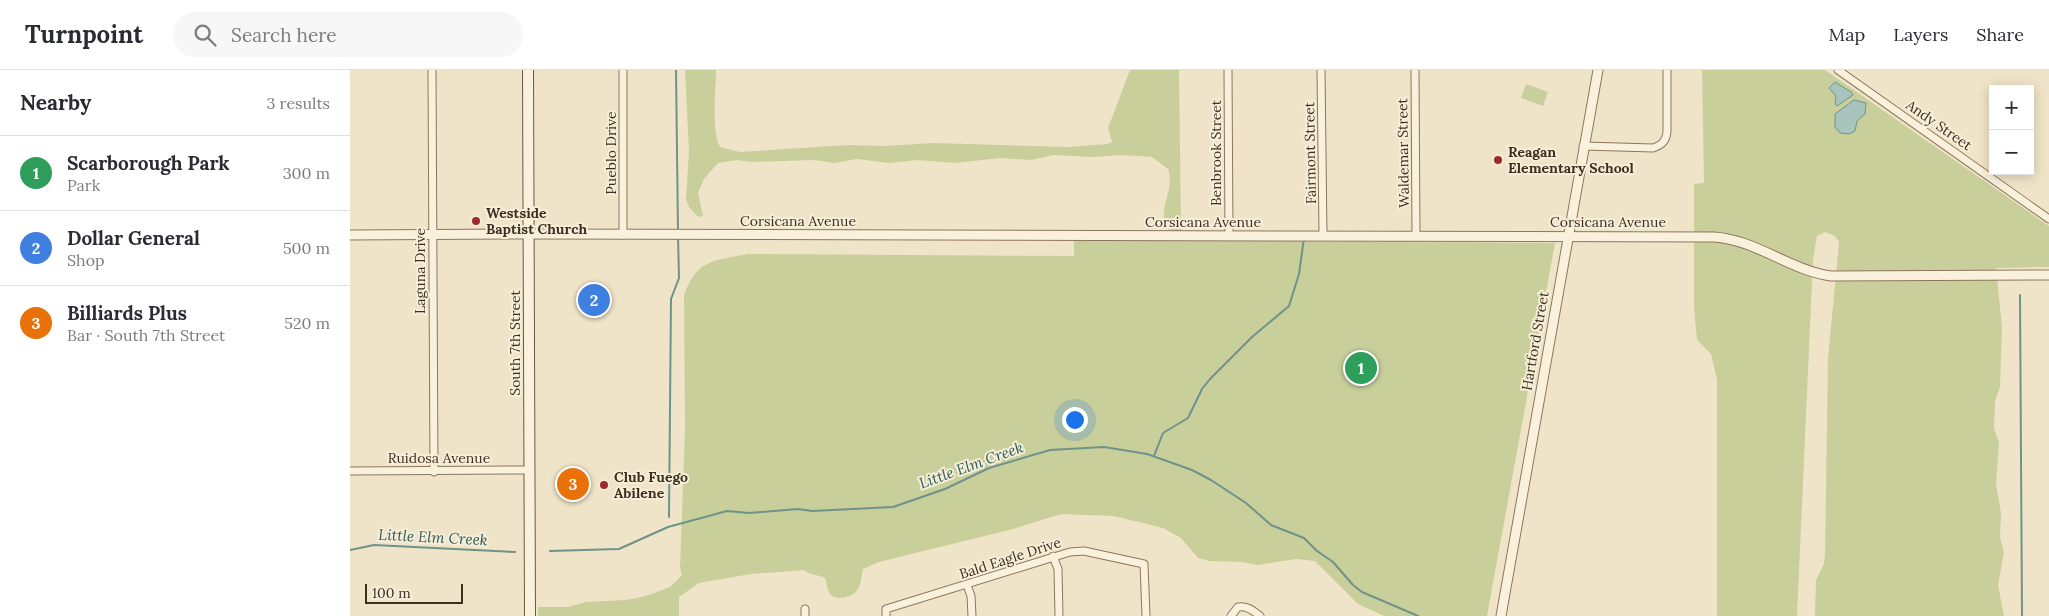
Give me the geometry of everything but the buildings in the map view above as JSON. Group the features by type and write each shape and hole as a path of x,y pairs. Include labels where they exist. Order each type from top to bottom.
{"main road":[{"name":"South 7th Street","path":"528,70 530,616"}],"street":[{"name":"Laguna Drive","path":"432,70 434,472"},
{"name":"Pueblo Drive","path":"623,70 623,235"},
{"name":"Benbrook Street","path":"1228,70 1229,236"},
{"name":"Fairmont Street","path":"1321,70 1323,235"},
{"name":"Waldemar Street","path":"1415,70 1416,235"},
{"name":"Hartford Street","path":"1501,616 1598,70"},
{"path":"1583,146 1653,148 1660,145 1666,139 1667,132 1667,70"},
{"name":"Andy Street","path":"1838,70 2049,219"},
{"name":"Corsicana Avenue","path":"350,235 1416,235 1729,238 1759,248 1802,270 1831,276 2049,275"},
{"name":"Ruidosa Avenue","path":"350,471 529,470"},
{"name":"Bald Eagle Drive","path":"886,613 1053,556 1084,551 1144,564 1146,616"},
{"path":"1053,556 1058,569 1059,616"},
{"path":"967,585 972,596 972,616"},
{"path":"1231,616 1238,608 1244,606 1251,608 1260,616"}],"green space":[{"path":"685,70 716,70 715,120 717,139 720,147 740,152 848,145 884,146 933,143 1068,147 1107,144 1112,142 1108,128 1130,70 1179,70 1181,231 1170,231 1164,216 1170,177 1168,169 1152,157 1122,155 1093,157 1054,155 1031,160 1000,158 955,163 918,160 889,163 857,159 834,163 814,160 751,162 737,160 718,163 704,179 698,193 703,216 698,217 689,207 686,199 689,152"},
{"path":"1702,70 1825,70 2049,226 2049,267 1996,268 2002,327 2000,387 1995,401 1994,428 1999,443 1996,484 2001,513 2000,537 2004,552 1998,585 2004,616 1815,616 1816,580 1824,564 1825,552 1828,359 1839,242 1835,236 1825,232 1817,236 1813,260 1797,616 1717,616 1717,379 1711,354 1697,340 1694,308 1694,184 1704,183"},
{"path":"1526,84 1548,92 1543,106 1521,98"},
{"path":"1074,240 1555,243 1487,616 1384,616 1358,604 1315,561 1296,559 1257,565 1242,562 1209,561 1198,558 1181,538 1163,528 1114,516 1061,514 1013,529 879,562 863,569 858,589 845,598 836,598 830,594 825,578 804,570 751,574 699,583 679,597 679,616 538,616 538,607 568,607 586,602 626,600 646,596 670,587 682,575 680,568 685,429 684,295 689,283 701,268 716,261 748,254 1074,256"}],"water":[{"path":"1835,82 1853,95 1837,106 1835,104 1836,96 1829,88"},
{"path":"1854,100 1866,103 1865,114 1857,121 1855,131 1849,134 1840,133 1835,127 1835,114"}],"waterway":[{"path":"676,70 678,232"},
{"path":"669,517 671,299 679,278 678,236"},
{"path":"1154,456 1163,433 1188,418 1202,389 1210,379 1252,337 1289,306 1299,274 1304,238"},
{"path":"2020,295 2022,616"},
{"name":"Little Elm Creek","path":"550,551 619,549 668,527 727,511 749,513 798,509 812,511 893,507 945,489 989,468 1050,450 1104,447 1147,454 1192,470 1211,480 1246,503 1271,525 1304,538 1317,551 1333,562 1353,585 1362,592 1418,616"},
{"name":"Little Elm Creek","path":"350,550 374,545 515,552"}],"place":[{"name":"Reagan Elementary School","path":"1498,160"},
{"name":"Westside Baptist Church","path":"476,221"},
{"name":"Dollar General","path":"594,300"},
{"name":"Scarborough Park","path":"1361,368"},
{"name":"Billiards Plus","path":"573,484"},
{"name":"Club Fuego Abilene","path":"604,485"}]}
